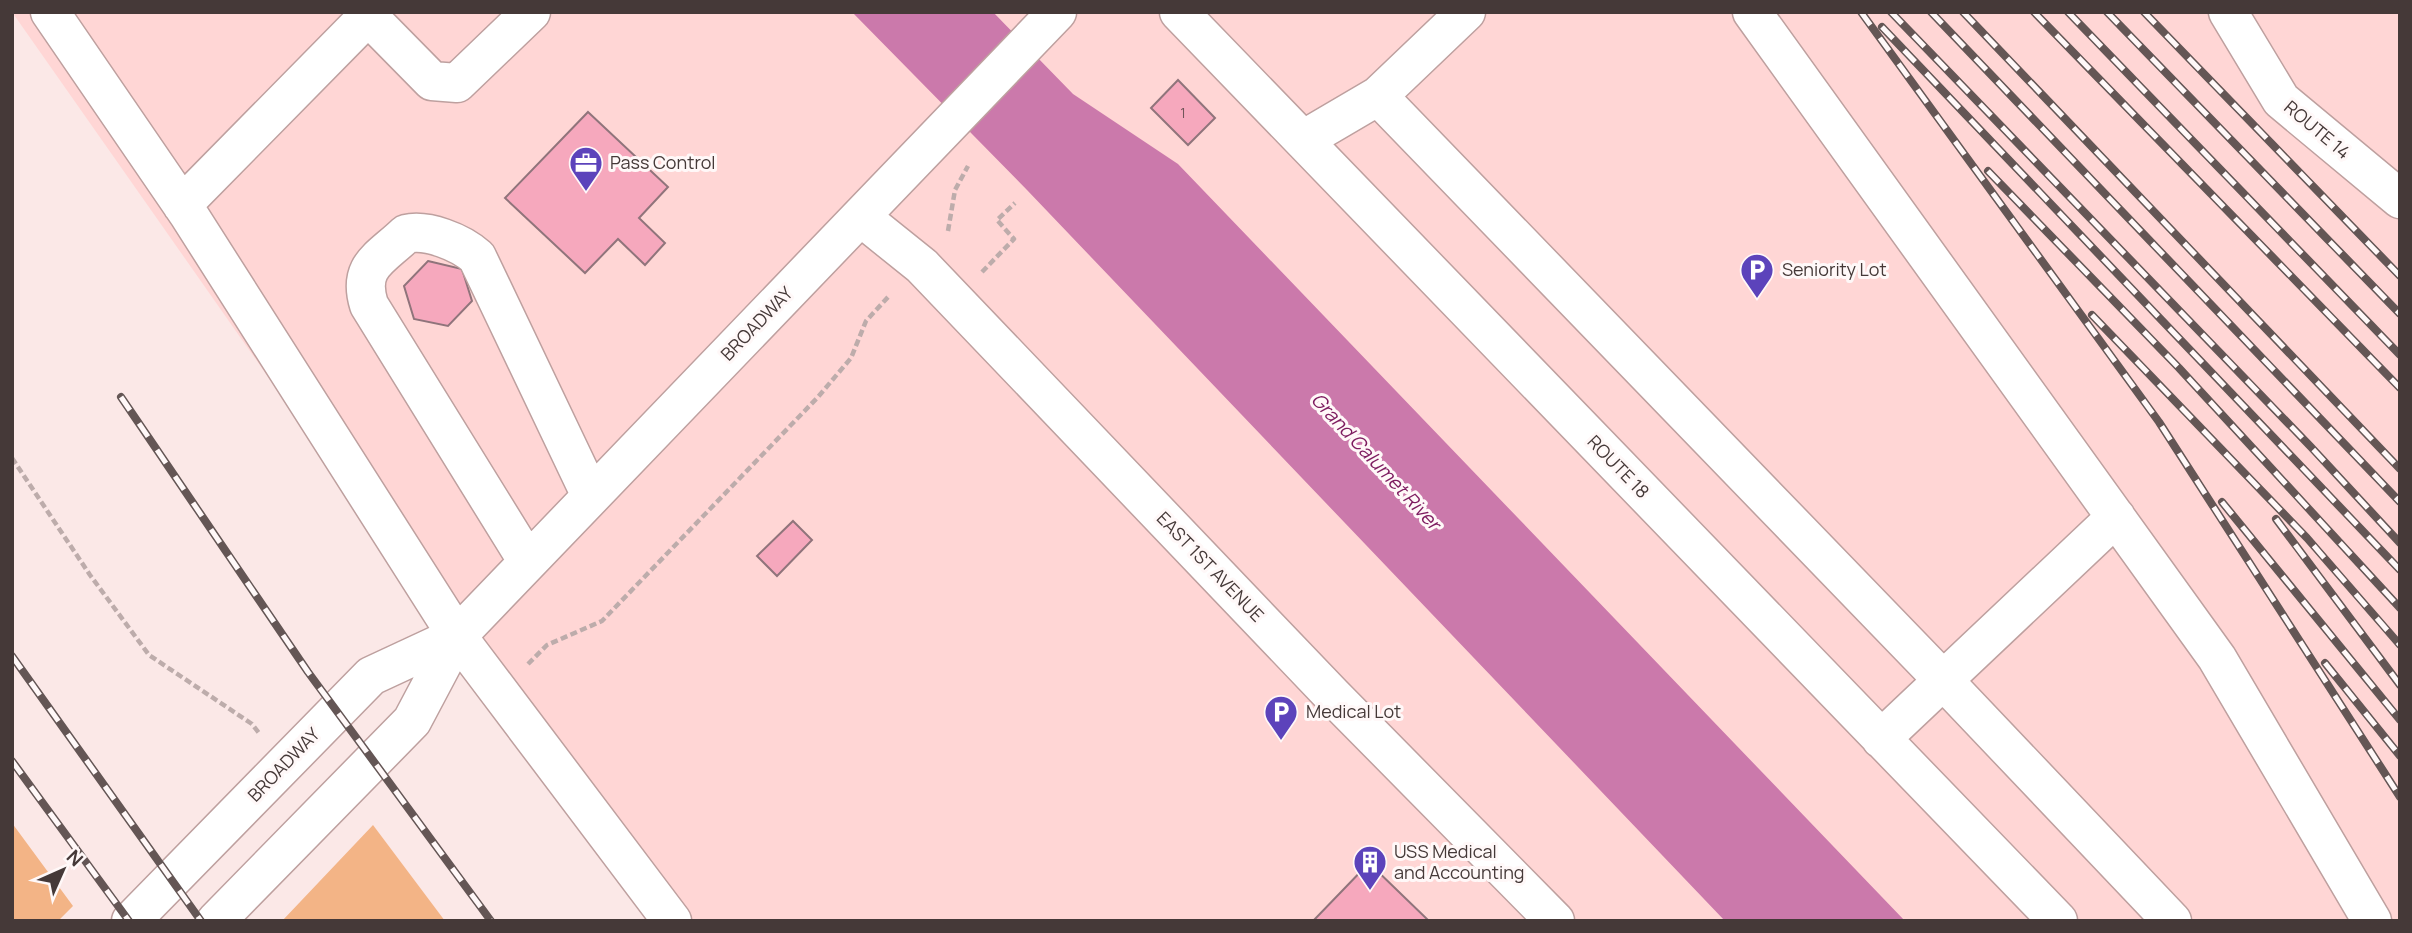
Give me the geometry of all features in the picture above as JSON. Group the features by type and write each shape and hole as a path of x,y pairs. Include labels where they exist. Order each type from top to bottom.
{"street":[{"path":"50,12 182,205 457,636 672,921"},
{"path":"182,205 370,14 432,81 457,83 531,12"},
{"name":"ROUTE 18","path":"1179,12 2058,921"},
{"path":"1303,140 1378,96 1466,12"},
{"path":"1752,12 2217,657 2372,921"},
{"name":"ROUTE 14","path":"2228,12 2281,100 2400,199"},
{"name":"BROADWAY","path":"216,921 412,722 457,636 1045,24"},
{"path":"1378,96 1943,680 2172,921"},
{"name":"EAST 1ST AVENUE","path":"861,217 922,266 1332,695 1555,921"},
{"path":"527,562 369,305 363,285 366,272 406,234 414,232 452,242 477,257 592,496"},
{"path":"1881,739 2116,517"},
{"name":"BROADWAY","path":"131,921 371,676 457,636"}],"path":[{"path":"948,231 955,190 968,165"},
{"path":"977,277 1014,239 997,220 1015,203"},
{"path":"500,692 547,645 602,621 818,397 851,358 866,321 889,296"},
{"path":"12,458 90,575 149,656 253,724 283,766"}],"shaded area":[{"path":"12,12 2400,12 2400,921 650,921"},
{"path":"12,823 73,906 58,921 12,921"},
{"path":"373,825 445,921 282,921"}],"water":[{"name":"Grand Calumet River","path":"852,12 993,12 1073,94 1178,164 1905,921 1725,921 1027,190"}],"building":[{"path":"1178,80 1215,118 1188,145 1151,108"},
{"name":"Pass Control","path":"588,112 668,187 639,218 665,243 645,265 618,239 585,273 505,198"},
{"path":"428,261 462,269 472,301 448,326 414,319 404,286"},
{"path":"793,521 812,540 777,576 757,556"},
{"name":"USS Medical and Accounting","path":"1369,863 1429,921 1313,921"}],"railway":[{"path":"1861,12 2159,422 2400,797"},
{"path":"1891,12 2311,447 2400,543"},
{"path":"1931,12 2400,502"},
{"path":"1963,12 2400,469"},
{"path":"2034,12 2400,388"},
{"path":"2068,12 2400,355"},
{"path":"2107,12 2400,314"},
{"path":"2144,12 2400,276"},
{"path":"1882,27 2400,570"},
{"path":"1988,171 2179,368 2400,608"},
{"path":"2092,315 2307,538 2400,645"},
{"path":"121,397 308,672 491,921"},
{"path":"2222,502 2400,720"},
{"path":"2276,519 2400,685"},
{"path":"12,656 201,921"},
{"path":"2325,663 2400,756"},
{"path":"12,761 129,921"}],"place":[{"name":"Pass Control","path":"586,193"},
{"name":"Seniority Lot","path":"1757,300"},
{"name":"Medical Lot","path":"1281,742"},
{"name":"USS Medical and Accounting","path":"1370,892"}]}
